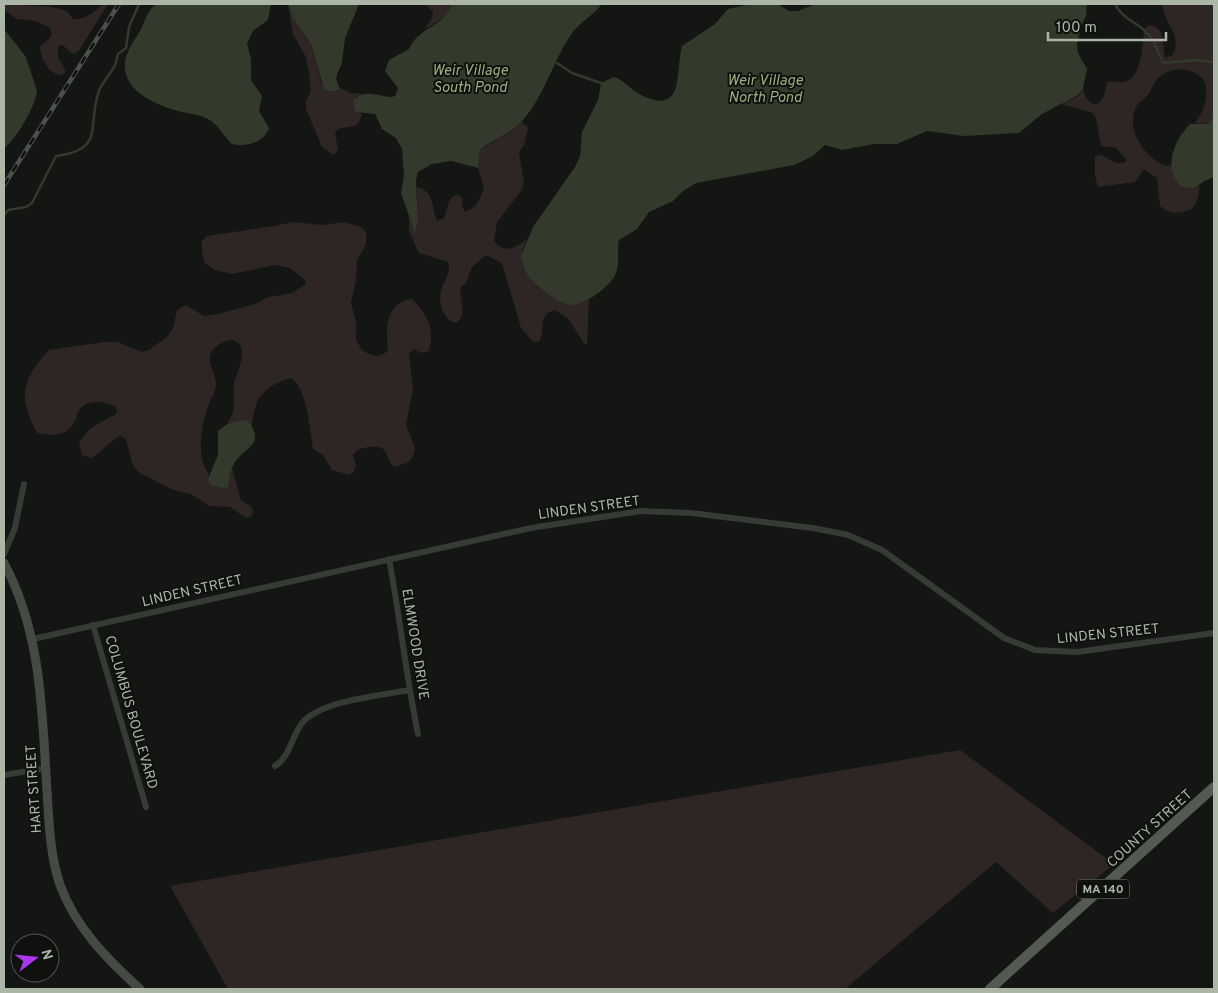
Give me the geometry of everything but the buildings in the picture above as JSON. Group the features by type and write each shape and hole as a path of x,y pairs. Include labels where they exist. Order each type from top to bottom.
{"main road":[{"name":"HART STREET","path":"4,563 22,600 33,639 41,692 52,854 65,896 95,945 140,989"},
{"name":"COUNTY STREET","path":"990,989 1214,787"}],"street":[{"path":"4,554 15,528 24,484"},
{"name":"LINDEN STREET","path":"33,639 389,559 579,519 641,511 676,512 813,528 860,539 888,553 1004,638 1035,650 1077,652 1214,633"},
{"name":"ELMWOOD DRIVE","path":"389,559 409,690 418,734"},
{"name":"COLUMBUS BOULEVARD","path":"94,625 146,807"},
{"path":"275,766 286,756 300,726 317,711 337,704 409,690"},
{"path":"4,775 46,768"}],"shaded area":[{"path":"4,4 52,7 67,11 73,19 77,19 89,15 104,4 108,4 78,52 72,54 63,45 58,46 58,57 66,72 61,75 49,69 42,55 40,46 52,34 49,27 35,21 17,19 4,10"},
{"path":"288,4 293,18 311,44 322,85 332,92 340,90 340,88 351,93 363,94 356,97 356,112 362,113 359,122 354,126 338,129 335,133 338,149 334,155 322,147 306,109 306,101 311,91 309,73 306,57 293,34"},
{"path":"425,4 451,4 448,15 424,30 432,18 433,12"},
{"path":"1162,4 1214,4 1214,107 1211,121 1208,124 1195,123 1204,104 1206,88 1201,77 1185,70 1174,70 1160,77 1148,95 1137,105 1133,116 1135,134 1144,150 1151,157 1166,166 1172,164 1173,171 1195,188 1200,186 1197,201 1192,209 1179,213 1168,211 1160,206 1157,178 1144,169 1135,182 1098,187 1095,176 1095,156 1101,155 1116,163 1124,163 1127,160 1116,148 1101,146 1096,118 1093,113 1061,104 1078,96 1083,88 1088,100 1093,104 1097,104 1103,98 1107,82 1124,82 1132,78 1136,73 1141,58 1144,29 1149,25 1154,26 1161,33 1165,57 1172,56 1175,49 1175,36 1163,11"},
{"path":"521,121 528,128 524,145 519,152 524,183 521,191 497,222 494,241 502,248 507,249 521,244 529,237 523,251 522,262 526,272 544,287 579,303 589,299 587,344 584,344 568,318 555,310 549,312 544,319 539,342 533,342 521,328 502,263 486,255 472,267 466,283 461,287 462,316 456,323 451,321 444,314 440,301 440,294 448,272 448,262 419,253 409,231 409,215 415,232 418,221 417,187 423,189 430,196 437,221 444,218 449,201 453,196 459,195 463,199 462,207 465,212 476,206 484,188 478,168 480,150 511,131"},
{"path":"293,222 322,225 345,222 363,228 366,233 366,244 357,261 356,280 351,303 356,322 356,340 362,350 376,356 384,354 388,350 387,325 389,318 392,311 403,301 412,299 429,323 431,343 429,351 421,353 414,349 409,353 413,390 406,424 415,449 412,458 407,463 394,467 384,450 370,447 360,449 353,455 356,465 354,472 349,475 332,470 323,455 313,449 309,421 301,390 291,378 274,385 262,394 255,408 252,426 249,422 227,424 234,409 234,384 240,367 242,353 238,343 232,340 219,344 211,354 210,363 216,386 206,411 202,429 202,459 209,473 208,479 229,481 232,468 241,500 251,506 252,516 246,518 230,507 209,506 191,494 173,490 138,472 132,463 126,439 120,436 92,458 82,455 79,444 87,432 95,425 117,413 116,407 112,405 92,402 79,410 72,426 63,433 48,435 37,433 27,409 25,389 33,371 49,350 104,342 117,342 142,352 149,350 168,336 173,328 177,310 186,305 204,316 255,304 269,297 292,293 306,284 305,280 290,268 275,265 232,274 215,270 205,263 202,253 202,241 207,236"},
{"path":"960,750 1114,864 1053,913 996,862 845,989 228,989 170,886"}],"water":[{"path":"156,4 271,4 268,20 253,31 247,44 251,59 251,80 262,96 259,111 269,128 263,137 254,143 232,144 215,124 208,119 151,101 140,94 132,85 126,75 125,64 128,51 152,7"},
{"path":"288,4 359,4 345,38 342,63 337,74 336,79 340,90 332,92 324,89 311,44 293,18"},
{"name":"Weir Village South Pond","path":"451,4 602,4 570,36 529,113 511,130 480,150 478,168 451,161 432,164 418,172 416,180 418,221 415,233 401,193 404,176 402,149 396,138 382,129 375,114 356,112 353,102 365,94 395,96 398,88 385,71 389,60 409,49 419,36 445,17"},
{"name":"Weir Village North Pond","path":"751,4 778,4 789,11 798,11 815,4 1087,4 1086,16 1081,26 1077,45 1078,53 1087,69 1083,88 1078,95 1042,114 1019,133 964,136 927,131 897,144 874,144 842,150 825,145 813,156 794,165 696,183 683,191 673,201 649,212 637,229 619,240 618,265 615,275 604,289 593,297 581,303 570,305 565,304 540,288 525,270 521,256 533,227 575,167 580,156 582,132 598,100 601,83 614,77 639,94 654,100 665,100 671,96 676,88 682,46 715,24 728,9"},
{"path":"4,29 26,57 37,91 36,98 25,122 4,148"},
{"path":"1214,107 1214,177 1204,181 1195,188 1182,187 1176,180 1173,172 1172,155 1175,146 1190,124 1208,124 1211,121"},
{"path":"244,420 249,422 254,430 254,442 234,464 228,487 222,488 210,485 208,479 218,455 218,431 227,424"}],"waterway":[{"path":"4,215 8,210 26,207 32,203 56,156 72,153 89,142 99,91 113,68 118,54 126,48 129,27 139,4"},
{"path":"1115,4 1125,16 1148,34 1154,42 1163,63 1195,60 1214,62"},
{"path":"557,63 572,73 601,83"}],"railway":[{"path":"4,185 119,4"}]}
